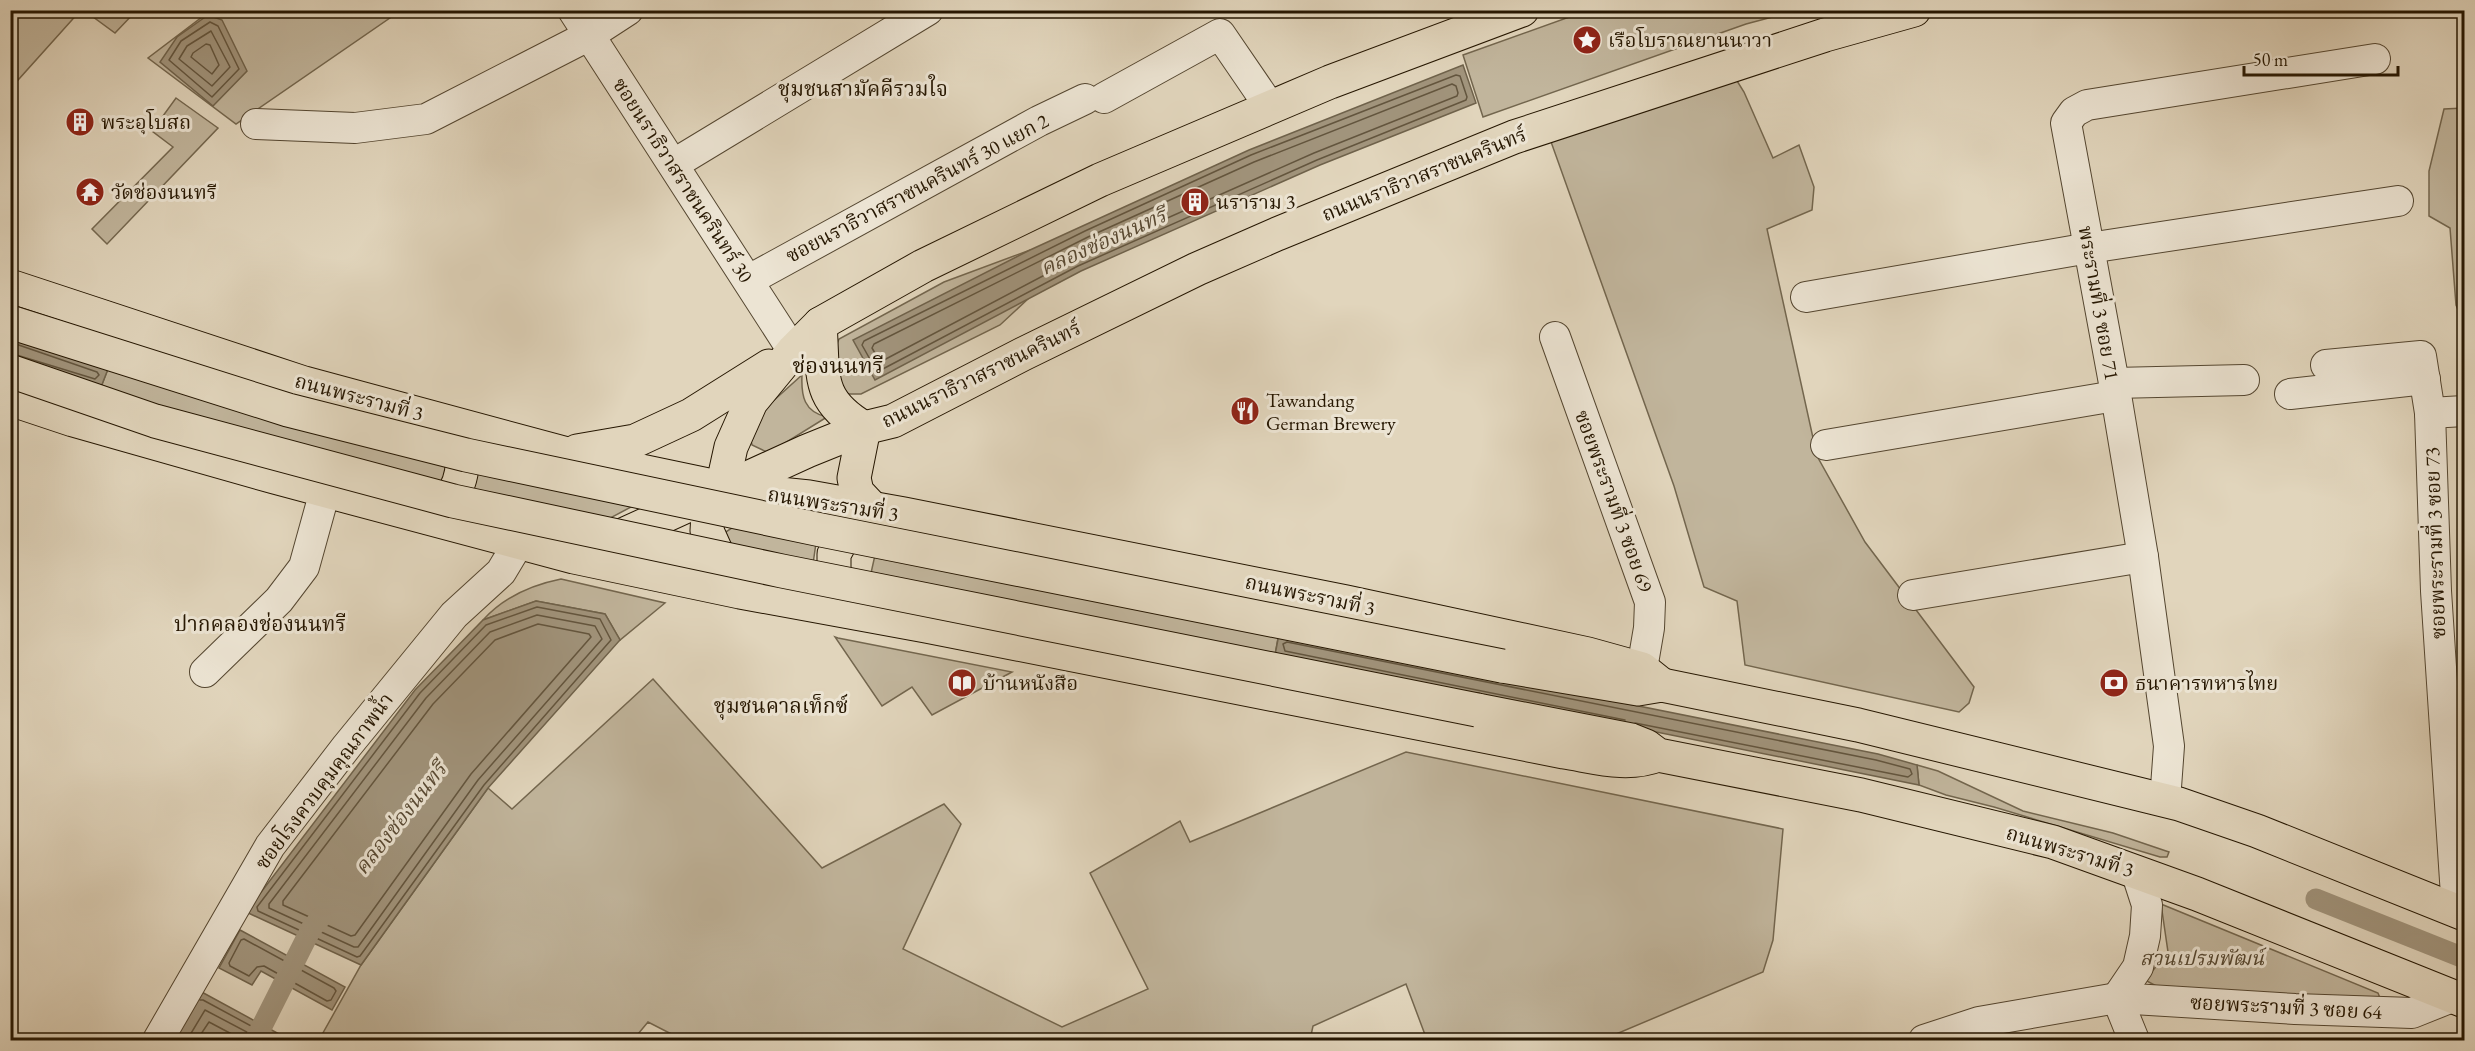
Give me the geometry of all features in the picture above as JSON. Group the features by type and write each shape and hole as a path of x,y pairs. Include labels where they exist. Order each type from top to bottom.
{"main road":[{"path":"740,592 730,581 716,555 707,531 708,513 722,488 730,447 751,402 793,351 820,324 922,266 1014,220 1330,81 1522,10"},
{"name":"ถนนนราธิวาสราชนครินทร์","path":"574,557 722,488 864,429 893,421 1197,269 1514,137 1825,35 1914,10"},
{"name":"ถนนพระรามที่ 3","path":"10,286 304,383 593,461 722,488 873,508 1346,602 1588,654 1652,677 2165,801 2257,831 2461,913"},
{"name":"ถนนพระรามที่ 3","path":"10,322 288,410 466,455 774,520 1502,666 1638,689 1652,677"},
{"path":"820,324 824,382 831,402 846,418 864,429 854,478 856,492 873,508 846,532 834,554 834,585 855,612"},
{"path":"568,453 642,437 691,415 793,351"},
{"name":"ถนนพระรามที่ 3","path":"10,371 155,421 453,501 794,573 1630,740 1646,746 1658,755 1861,795 2053,842 2136,871 2458,999"},
{"name":"ถนนพระรามที่ 3","path":"10,399 73,420 326,491 574,557 740,592 855,612 1575,754 1621,762 1643,761 1658,755"},
{"path":"426,518 448,501 462,474 462,445 451,422"}],"street":[{"name":"ซอยนราธิวาสราชนครินทร์ 30","path":"573,10 793,351"},
{"path":"256,124 355,128 426,118 588,36 628,10"},
{"path":"674,164 928,10"},
{"name":"ซอยนราธิวาสราชนครินทร์ 30 แยก 2","path":"749,280 1039,121 1095,98 1220,34 1270,107"},
{"name":"พระรามที่ 3 ซอย 71","path":"2165,801 2169,746 2143,557 2066,123 2074,112 2087,105 2375,59"},
{"path":"1806,297 2089,248 2398,201"},
{"name":"ซอยพระรามที่ 3 ซอย 69","path":"1555,337 1650,602 1652,677"},
{"path":"2326,365 2423,367"},
{"path":"2290,394 2423,367"},
{"name":"ซอยพระรามที่ 3 ซอย 73","path":"2423,367 2430,413 2436,591 2461,913"},
{"path":"1826,445 2114,390 2244,381"},
{"path":"2430,413 2464,411"},
{"path":"205,672 279,600 304,567 326,491"},
{"name":"ซอยโรงควบคุมคุณภาพน้ำ","path":"158,1041 270,846 347,746 454,615 501,572 519,542"},
{"path":"1913,595 2143,557"},
{"path":"2134,1041 2117,998 2138,967 2145,936 2147,905 2136,871"},
{"name":"ซอยพระรามที่ 3 ซอย 64","path":"1924,1041 1982,1031 2117,998 2295,1009 2412,1013 2458,999"}],"green space":[{"path":"1742,10 1744,15 1758,11 1795,11 1746,24 1483,117 1463,55 1586,11"},
{"path":"10,11 80,11 18,80 11,72"},
{"path":"85,11 136,11 115,33"},
{"path":"210,11 400,11 236,124 148,58"},
{"path":"1734,76 1744,92 1773,158 1799,145 1814,187 1812,210 1767,229 1817,456 1865,542 1974,687 1969,703 1959,712 1745,665 1737,601 1704,587 1674,486 1550,139"},
{"path":"176,98 218,128 107,244 92,229 173,147 152,131"},
{"path":"2464,108 2464,323 2456,305 2450,228 2429,216 2429,171 2444,109"},
{"path":"1030,250 1029,298 1000,325 861,394 845,394 830,371 839,339 944,282"},
{"path":"108,369 454,462 435,501 101,387"},
{"path":"802,375 802,390 806,402 813,411 827,417 769,453 752,445 748,429 761,412"},
{"path":"474,461 646,499 584,532 467,490"},
{"path":"747,518 818,529 811,578 706,560 718,537"},
{"path":"875,555 1280,627 1275,655 867,591"},
{"path":"561,579 665,603 620,640 605,614 536,601 483,620 499,605 518,594"},
{"path":"835,637 1012,672 932,715 912,687 882,706"},
{"path":"653,679 822,868 944,804 961,824 903,949 1062,1027 1148,989 1090,873 1180,821 1190,842 1406,752 1783,829 1773,940 1763,972 1602,1040 1427,1040 1406,984 1313,1026 1310,1040 683,1040 648,1022 633,1040 319,1040 361,965 488,788 512,809"},
{"path":"1917,765 1938,771 2023,811 2113,833 2169,852 2167,857 2160,857 1994,807 1946,795 1919,785"},
{"name":"สวนเปรมพัฒน์","path":"2161,904 2378,993 2380,998 2377,1001 2158,987 2145,980 2168,952"}],"water":[{"path":"208,15 222,20 247,71 213,106 160,62 177,37"},
{"path":"1463,65 1476,103 1320,165 1081,271 875,380 853,340 1030,250 1249,150"},
{"path":"10,335 108,369 101,387 11,358"},
{"path":"536,601 605,614 620,640 488,788 361,965 246,912 415,690 483,620"},
{"path":"1279,634 1878,754 1917,765 1919,785 1275,655"},
{"path":"240,930 345,987 332,1010 261,971 252,985 219,968"},
{"path":"198,990 290,1040 171,1040"}],"waterway":[{"path":"2316,899 2464,958"},
{"name":"คลองช่องนนทรี","path":"255,1040 311,929 321,917"}],"place":[{"name":"เรือโบราณยานนาวา","path":"1587,40"},
{"name":"พระอุโบสถ","path":"80,122"},
{"name":"วัดช่องนนทรี","path":"90,192"},
{"name":"นราราม 3","path":"1195,202"},
{"name":"Tawandang German Brewery","path":"1245,411"},
{"name":"บ้านหนังสือ","path":"962,683"},
{"name":"ธนาคารทหารไทย","path":"2114,683"}],"district":[{"name":"ชุมชนสามัคคีรวมใจ","path":"863,88"},
{"name":"ช่องนนทรี","path":"838,365"},
{"name":"ปากคลองช่องนนทรี","path":"260,623"},
{"name":"ชุมชนคาลเท็กซ์","path":"781,705"}]}
